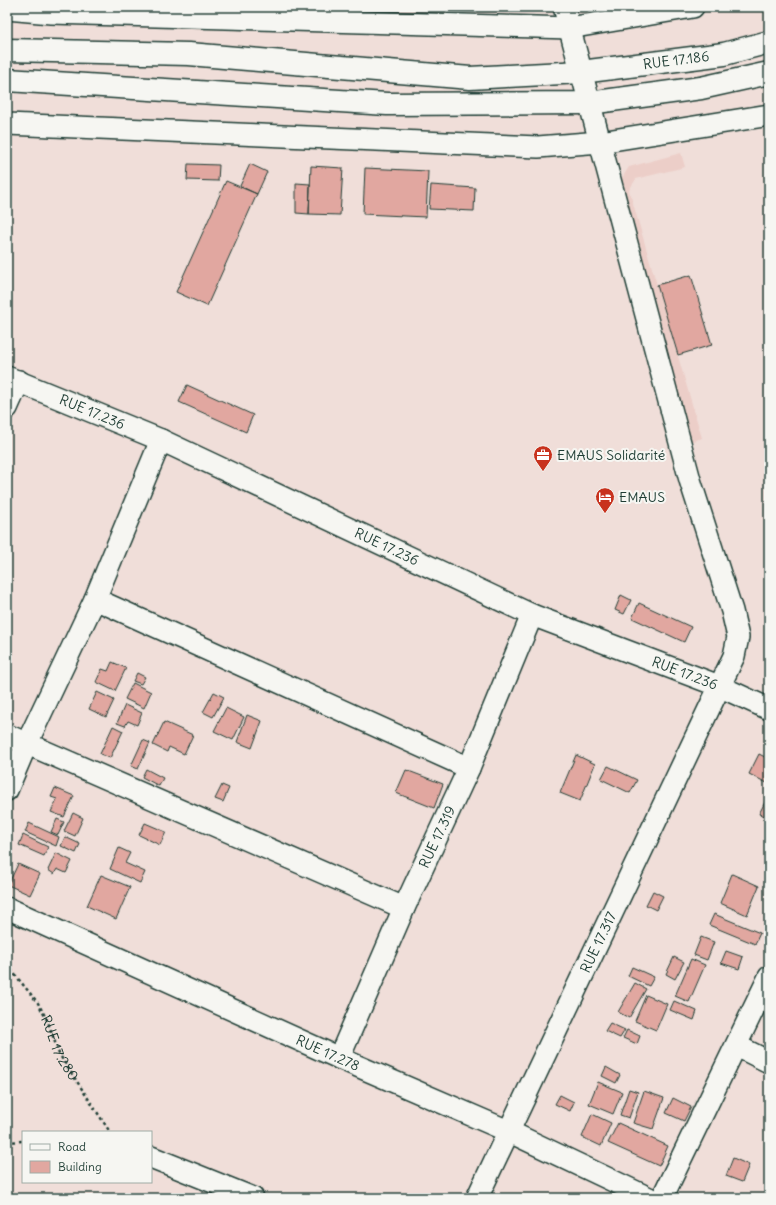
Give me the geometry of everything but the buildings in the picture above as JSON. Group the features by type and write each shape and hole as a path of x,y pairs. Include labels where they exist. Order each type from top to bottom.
{"main road":[{"name":"RUE 17.186","path":"7,50 189,54 470,78 581,72 724,54 769,42"},
{"path":"7,80 387,104 589,103 701,88 769,73"}],"street":[{"name":"RUE 17.317","path":"477,1198 734,656 738,637 732,611 690,480 564,7"},
{"path":"7,9 51,13 569,28 693,7"},
{"path":"7,124 538,147 600,142 769,115"},
{"path":"7,408 13,379"},
{"name":"RUE 17.236","path":"13,379 161,440 532,615 719,686 769,708"},
{"path":"7,790 27,743 95,600 161,440"},
{"path":"95,600 469,768"},
{"name":"RUE 17.319","path":"339,1058 404,908 469,768 532,615"},
{"path":"7,735 404,908"},
{"name":"RUE 17.278","path":"7,908 339,1058 508,1131 649,1198"},
{"path":"662,1198 737,1046 769,977"},
{"path":"737,1046 769,1062"},
{"path":"152,1157 254,1198"}],"path":[{"name":"RUE 17.280","path":"7,965 38,1003 48,1022 59,1054 109,1131"},
{"path":"7,1142 22,1141"}],"shaded area":[{"path":"681,153 685,167 636,179 629,190 702,438 687,443 614,190 629,167"}],"place":[{"name":"EMAUS Solidarité","path":"543,472"},
{"name":"EMAUS","path":"605,514"}]}
